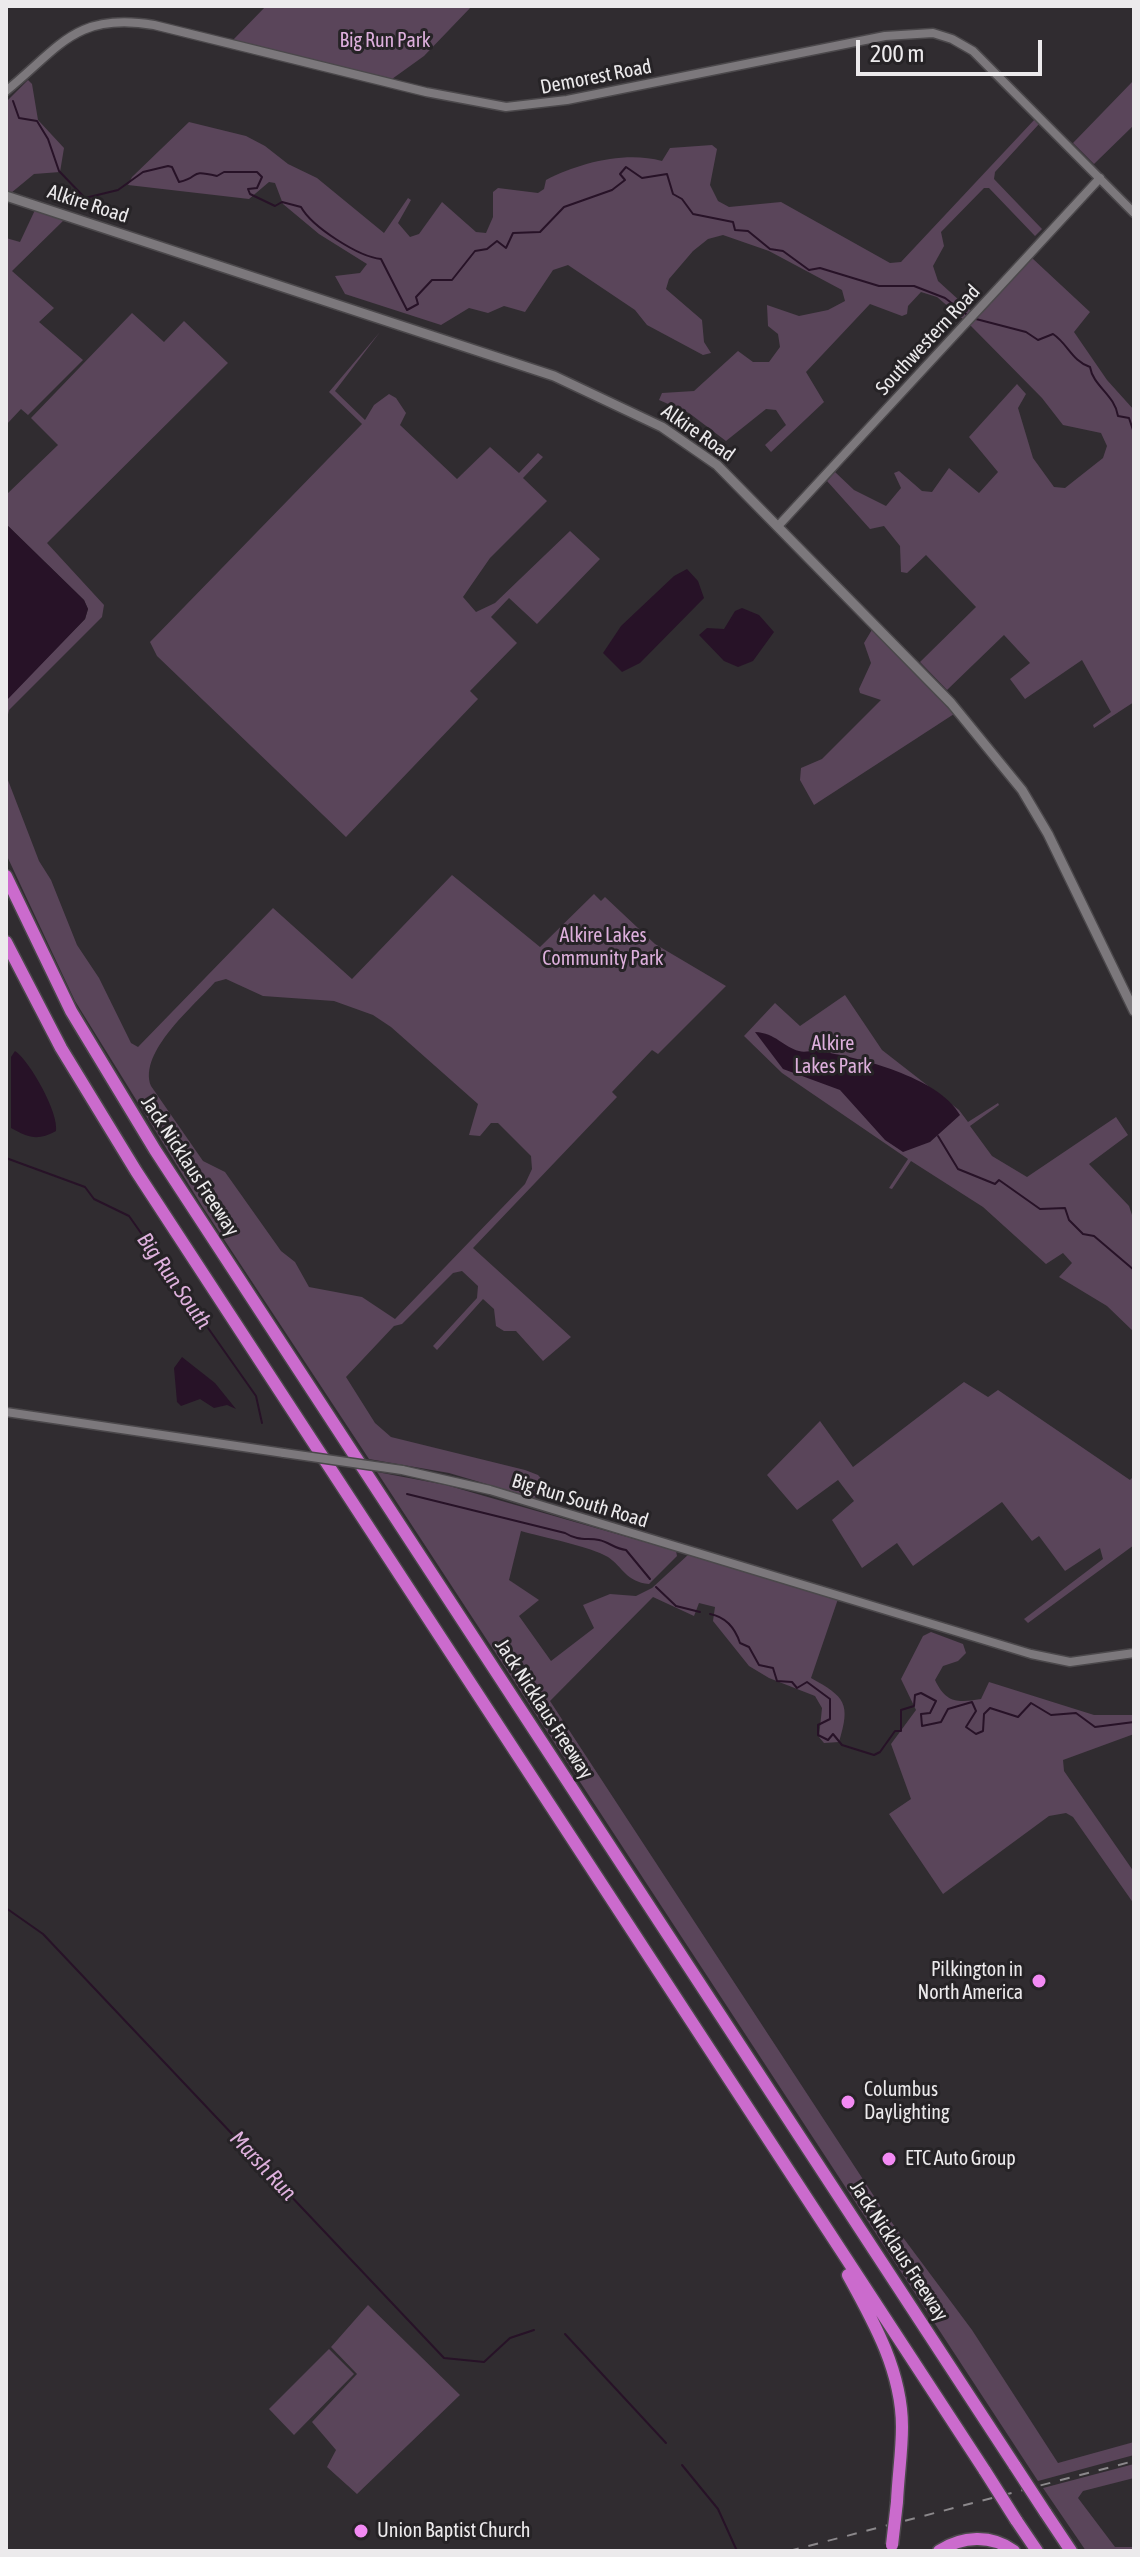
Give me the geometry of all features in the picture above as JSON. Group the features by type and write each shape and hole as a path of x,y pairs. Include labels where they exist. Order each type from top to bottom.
{"highway":[{"name":"Jack Nicklaus Freeway","path":"6,876 71,1011 155,1150 1071,2551"},
{"path":"6,942 35,1002 97,1110 1037,2551"},
{"path":"795,2182 870,2316 892,2368 902,2427 892,2548"},
{"path":"939,2551 955,2543 984,2539 1014,2551"}],"main road":[{"name":"Alkire Road","path":"6,196 398,323 586,389 640,415 692,446 717,465 779,525 951,703 1005,765 1048,834 1134,1011"}],"street":[{"name":"Demorest Road","path":"6,91 68,38 98,23 117,21 154,25 436,95 506,107 567,100 893,34 933,33 952,39 982,60 1134,213"},
{"name":"Demorest Road","path":"6,100 18,81"},
{"name":"Southwestern Road","path":"779,525 1100,178"},
{"name":"Big Run South Road","path":"6,1412 402,1470 511,1496 1031,1654 1070,1662 1134,1653"}],"green space":[{"name":"Big Run Park","path":"266,6 472,6 424,56 392,79 233,40"},
{"path":"28,80 32,84 38,120 64,148 60,172 34,174 11,193 6,191 6,102"},
{"path":"1134,80 1134,125 1094,164 1073,143"},
{"path":"1035,119 1039,124 995,172 994,179 1042,229 1035,236 989,188 984,188 941,232 944,246 933,266 938,281 971,311 963,319 937,297 921,292 908,306 907,314 902,316 870,304 806,372 824,402 771,452 765,445 786,425 776,410 766,409 726,441 689,413 659,400 662,393 694,391 738,351 753,362 769,362 780,347 778,334 768,326 767,305 799,316 828,310 845,301 842,290 769,251 723,235 708,239 669,279 666,289 702,320 704,342 711,353 703,355 647,325 635,310 568,265 553,270 525,312 504,306 488,313 469,308 441,325 345,294 335,276 360,273 367,264 319,234 283,204 275,183 269,182 249,199 128,185 132,177 189,122 246,136 265,146 288,164 317,178 384,233 408,198 411,200 398,223 410,237 419,234 442,202 476,232 486,233 493,217 493,192 498,188 538,193 544,189 546,180 587,164 633,157 662,161 670,148 712,145 717,149 710,185 718,201 729,207 781,202 890,263 901,262"},
{"path":"35,210 64,220 12,271 54,308 39,322 83,360 28,415 21,409 6,425 6,238 20,242"},
{"path":"1032,258 1090,312 1074,332 1107,380 1134,410 1134,702 1094,728 1093,725 1111,712 1082,660 1025,699 1010,679 1030,663 1004,635 947,690 920,662 976,607 926,555 907,573 901,572 900,546 884,526 870,529 827,481 835,472 854,490 886,506 901,488 894,473 899,471 922,491 932,492 949,468 979,493 998,472 969,437 1017,384 1026,394 1018,408 1033,458 1054,487 1065,488 1103,458 1107,446 1101,433 1063,425 1042,398 970,325"},
{"path":"132,313 164,342 184,321 228,363 47,543 104,605 102,617 9,710 6,724 6,700 85,619 88,609 84,600 6,524 6,495 58,445 31,418"},
{"path":"380,332 335,391 365,420 374,405 389,394 396,398 406,413 400,425 457,479 490,447 519,473 538,453 543,457 523,478 547,501 490,558 463,597 476,612 495,603 570,531 600,559 537,624 509,598 491,617 517,643 470,691 478,699 346,837 157,656 150,642 362,424 329,392"},
{"path":"873,628 954,714 814,805 800,780 801,768 822,759 881,700 860,693 859,689 871,663 864,643"},
{"name":"Alkire Lakes Community Park","path":"6,775 39,861 51,880 77,945 99,978 131,1043 138,1047 273,908 352,979 452,875 540,947 594,894 601,901 605,897 655,944 726,986 658,1054 652,1050 612,1092 617,1097 473,1248 571,1337 543,1361 516,1331 504,1331 496,1326 494,1309 483,1299 437,1350 433,1346 477,1298 478,1286 462,1271 453,1273 402,1324 394,1326 346,1377 375,1423 391,1437 538,1475 545,1483 541,1495 534,1498 449,1473 369,1459 202,1206 75,1001 6,854","holes":["226,979 263,996 334,1001 373,1015 391,1027 478,1104 469,1135 480,1136 491,1123 498,1123 531,1156 532,1169 525,1184 395,1319 362,1297 309,1287 295,1262 281,1251 225,1172 203,1161 151,1086 149,1073 160,1044 215,982"]},
{"name":"Alkire Lakes Park","path":"845,995 882,1050 959,1110 968,1122 998,1103 970,1126 992,1156 1027,1177 1116,1117 1128,1135 1089,1164 1129,1206 1134,1221 1134,1332 1107,1306 1059,1277 1072,1263 1063,1253 1046,1264 983,1207 911,1161 892,1189 889,1188 908,1159 782,1073 744,1036 775,1003 800,1026"},
{"path":"964,1382 988,1397 998,1390 1130,1480 1134,1476 1134,1545 1028,1623 1024,1619 1103,1559 1100,1548 1065,1571 1039,1536 1032,1541 1002,1502 913,1566 897,1543 862,1568 832,1520 854,1501 838,1480 797,1510 767,1475 820,1421 853,1467"},
{"path":"377,1472 446,1485 676,1551 677,1556 649,1584 641,1583 601,1553 521,1531 509,1580 539,1600 519,1616 551,1661 594,1628 583,1605 610,1594 636,1596 652,1588 689,1554 838,1599 811,1678 842,1702 844,1718 839,1742 824,1743 819,1737 822,1708 815,1696 769,1678 749,1666 713,1621 715,1607 699,1603 694,1616 653,1597 550,1701 887,2216 972,2330 1058,2463 1134,2442 1134,2455 1038,2481"},
{"path":"931,1632 963,1644 966,1653 958,1661 943,1666 935,1680 943,1693 953,1700 981,1699 989,1682 1094,1715 1134,1715 1134,1734 1063,1760 1064,1771 1134,1872 1134,1904 1073,1817 1066,1813 1049,1816 943,1894 889,1814 911,1799 891,1744 916,1710 901,1679 923,1636"},
{"path":"368,2305 460,2395 357,2494 327,2467 336,2450 312,2422 357,2374 331,2347"},
{"path":"329,2349 354,2374 294,2435 269,2409"},
{"path":"1134,2464 1134,2478 1083,2491 1078,2498 1115,2547 1134,2547 1134,2551 1086,2551 1043,2488"}],"shaded area":[{"path":"6,524 84,600 88,609 85,619 7,700"},
{"path":"687,569 698,581 704,598 640,663 622,672 603,653 621,626 674,576"},
{"path":"742,608 759,615 774,632 753,661 738,667 724,661 699,635 707,628 724,629 735,611"},
{"path":"755,1032 799,1051 835,1054 896,1071 935,1090 960,1115 930,1142 903,1152 885,1140 840,1090 783,1069"},
{"path":"15,1051 28,1065 48,1100 56,1123 56,1131 50,1134 34,1137 11,1128 11,1057"},
{"path":"182,1357 215,1383 236,1409 227,1405 214,1408 200,1399 181,1406 177,1402 174,1368"}],"waterway":[{"path":"13,101 19,118 37,121 48,139 59,171 85,198 118,190 143,172 168,166 172,167 179,182 198,174 217,176 224,172 257,172 262,177 257,188 248,189 250,194 275,206 282,202 301,207 337,240 361,253 381,259 407,310 418,304 416,297 432,280 452,280 475,251 487,249 497,241 506,248 513,233 540,232 564,207 612,190 625,180 620,174 626,167 642,178 667,174 673,194 682,199 693,214 733,222 735,230 748,231 770,249 783,251 809,270 820,268 879,286 914,286 945,298 966,314"},
{"path":"976,319 1026,332 1038,340 1053,334 1079,361 1090,367 1095,380 1113,402 1118,416 1129,418 1134,433"},
{"path":"938,1136 958,1169 995,1184 999,1180 1040,1209 1065,1208 1069,1220 1083,1234 1094,1236 1134,1270"},
{"name":"Big Run South","path":"6,1158 85,1187 94,1199 129,1216 256,1396 262,1423"},
{"name":"Big Run South","path":"407,1494 578,1538 603,1541 626,1550 650,1579"},
{"name":"Big Run South","path":"656,1587 676,1606 700,1612"},
{"name":"Big Run South","path":"710,1614 729,1624 740,1643 749,1647 759,1665 773,1668 777,1681 792,1682 797,1688 807,1682 830,1699 830,1719 818,1725 818,1735 828,1740 833,1734 842,1745 874,1755 880,1752 895,1731 901,1731 901,1710 914,1706 915,1695 921,1693 936,1701 930,1713 921,1714 922,1726 941,1722 948,1709 972,1702 976,1711 966,1727 976,1734 983,1731 984,1714 990,1708 1018,1717 1031,1703 1051,1715 1076,1713 1095,1727 1134,1722"},
{"name":"Marsh Run","path":"6,1908 43,1934 444,2358 484,2362 510,2338 534,2330"},
{"name":"Marsh Run","path":"565,2334 666,2443"},
{"name":"Marsh Run","path":"682,2465 718,2509 737,2551"}],"railway":[{"path":"789,2551 1134,2461"}],"place":[{"name":"Pilkington in North America","path":"1039,1981"},
{"name":"Columbus Daylighting","path":"848,2102"},
{"name":"ETC Auto Group","path":"889,2159"},
{"name":"Union Baptist Church","path":"361,2531"}]}
